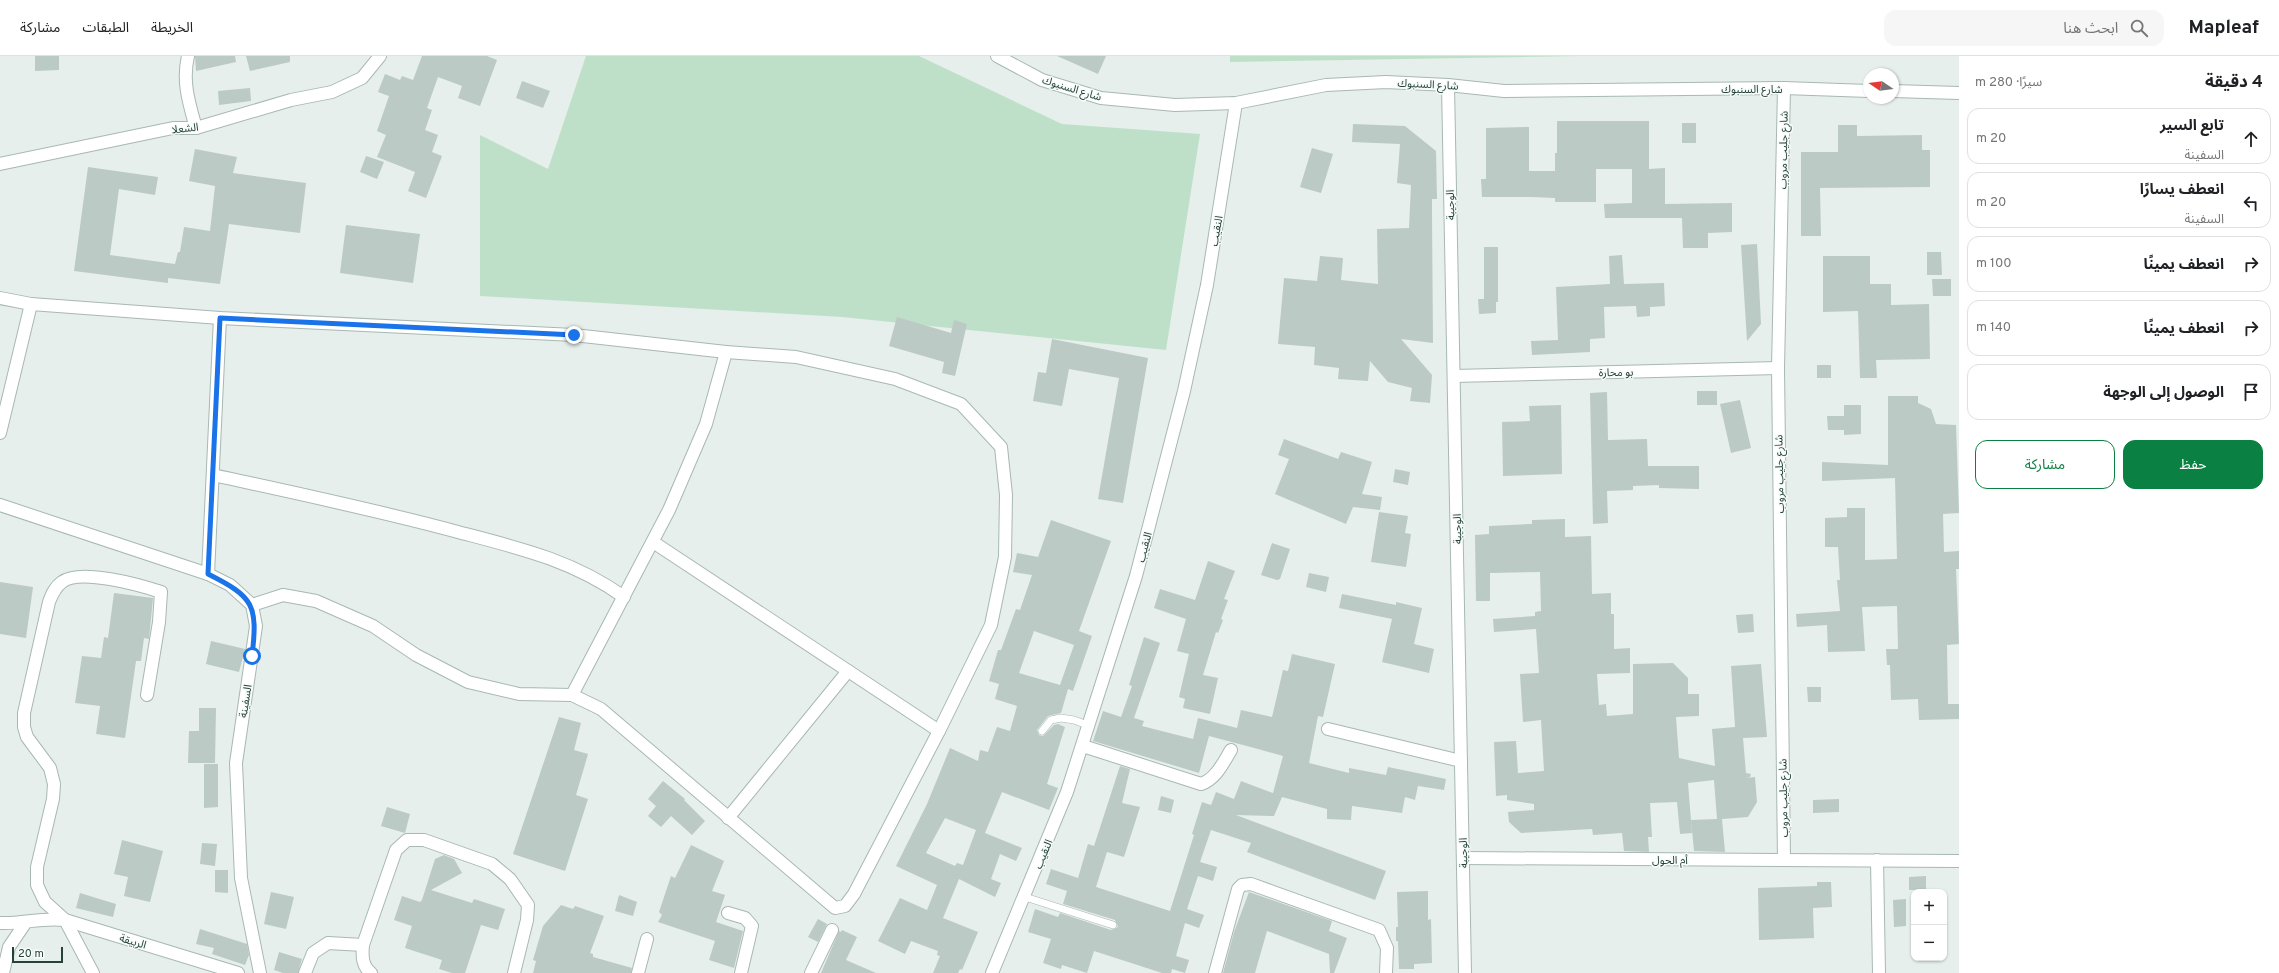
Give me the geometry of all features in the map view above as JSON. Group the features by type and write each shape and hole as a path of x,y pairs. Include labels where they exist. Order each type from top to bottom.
{"street":[{"path":"188,56 184,72 186,92 196,128"},
{"name":"الشعلا","path":"0,164 173,128 196,128 291,100 332,92 362,78 380,56"},
{"name":"شارع السنبوك","path":"997,56 1042,80 1101,98 1175,104 1236,103 1326,85 1386,82 1448,85 1504,91 1784,88 1863,90"},
{"name":"الوجيبة","path":"1448,85 1466,973"},
{"name":"شارع جليب مروب","path":"1784,88 1778,368 1784,860"},
{"path":"1899,91 1959,93"},
{"name":"النقيب","path":"992,973 1058,817 1090,726 1136,576 1184,391 1208,277 1236,103"},
{"path":"0,298 31,304 220,318 574,335 726,352 796,357 895,379 961,404 1001,447 1006,495 1005,557 991,625 939,731 854,894 845,906 835,908 601,709 572,695 519,694 468,682 416,655 373,626 316,601 283,595 252,605 230,585 208,574 0,505"},
{"path":"0,432 31,304"},
{"path":"208,574 220,318"},
{"path":"572,695 669,510 706,424 726,352"},
{"name":"بو محارة","path":"1454,376 1778,368"},
{"path":"213,475 406,518 545,555 602,582 624,597"},
{"path":"653,542 939,731"},
{"path":"94,973 64,920 45,902 37,885 37,867 53,799 54,784 50,768 27,737 24,727 24,713 49,602 54,590 63,581 74,577 88,576 141,585 161,592 159,622 147,695"},
{"name":"السفينة","path":"252,605 256,626 236,763 241,878 260,973"},
{"path":"728,818 848,671"},
{"path":"1328,729 1461,761"},
{"path":"1083,746 1201,784 1208,782 1215,775 1231,750"},
{"path":"371,973 367,970 362,959 363,945 396,850 407,840 424,840 492,864 510,879 528,905 527,920 514,973"},
{"name":"أم الحول","path":"1463,858 1959,860"},
{"path":"1877,860 1879,973"},
{"path":"1215,973 1238,889 1242,885 1252,884 1379,930 1387,948 1386,973"},
{"path":"728,912 746,918 752,926 741,973"},
{"name":"الربيقة","path":"0,923 26,922 50,918 64,920 238,973"},
{"path":"1,973 9,947 26,922"},
{"path":"811,973 832,930"},
{"path":"638,973 647,939"},
{"path":"305,973 313,954 328,943 353,943 363,945"}],"lane":[{"path":"1042,731 1052,720 1061,718 1090,726"},
{"path":"1025,897 1113,924"}],"green space":[{"path":"586,56 919,56 1062,124 1200,134 1166,350 842,317 480,296 480,135 548,169"},
{"path":"1230,56 1578,56 1230,62"}],"building":[{"path":"35,56 59,56 59,70 35,71"},
{"path":"195,56 235,56 236,62 196,71"},
{"path":"246,56 290,56 290,62 250,71"},
{"path":"422,56 487,56 497,60 480,106 458,98 462,86 438,77 427,108 432,110 425,130 438,135 432,152 442,156 426,198 408,191 415,172 377,157 386,135 377,131 389,96 378,92 385,74 400,80 402,76 413,80"},
{"path":"1057,56 1106,56 1098,74"},
{"path":"522,81 550,91 543,108 516,98"},
{"path":"250,88 251,101 219,105 218,91"},
{"path":"1557,121 1649,121 1649,169 1665,168 1665,204 1732,203 1732,232 1708,233 1708,248 1683,248 1682,218 1605,218 1604,204 1632,203 1632,169 1596,169 1596,202 1555,202 1555,198 1482,197 1481,179 1486,179 1486,128 1529,127 1529,171 1555,171 1555,153 1557,153"},
{"path":"1682,123 1696,123 1696,143 1682,143"},
{"path":"1353,124 1405,126 1436,151 1437,199 1432,199 1433,343 1401,339 1432,375 1430,403 1410,401 1412,388 1388,382 1370,361 1368,381 1338,379 1339,368 1314,365 1315,347 1278,344 1284,278 1317,281 1320,256 1343,258 1341,280 1378,284 1377,229 1409,228 1411,185 1397,183 1400,144 1352,142"},
{"path":"1838,125 1857,125 1857,136 1922,135 1922,150 1930,150 1930,187 1820,188 1821,236 1801,236 1801,152 1838,152"},
{"path":"1312,148 1333,154 1321,193 1300,187"},
{"path":"195,149 237,157 233,173 306,183 300,233 229,224 220,284 168,278 168,283 74,271 88,167 158,177 155,195 119,189 110,255 175,264 178,252 180,252 184,227 210,231 215,186 189,181"},
{"path":"366,156 384,162 377,179 360,172"},
{"path":"346,225 420,234 413,283 340,273"},
{"path":"1757,244 1761,324 1747,341 1741,245"},
{"path":"1484,247 1498,247 1498,302 1496,302 1496,313 1479,314 1478,299 1484,299"},
{"path":"1927,252 1941,252 1942,275 1927,275"},
{"path":"1622,255 1624,284 1664,283 1665,306 1650,307 1650,316 1637,317 1636,306 1604,307 1605,338 1590,339 1590,352 1532,355 1531,341 1558,340 1556,287 1610,284 1609,256"},
{"path":"1823,256 1870,256 1870,284 1891,284 1891,305 1929,304 1930,359 1876,360 1877,378 1860,378 1858,311 1823,312"},
{"path":"1932,279 1951,279 1951,296 1933,296"},
{"path":"897,317 951,333 954,320 967,324 955,376 942,373 944,362 889,346"},
{"path":"1052,339 1148,358 1123,503 1098,499 1119,378 1069,369 1062,406 1033,401 1038,372 1046,373"},
{"path":"1817,365 1831,365 1831,378 1817,378"},
{"path":"1697,391 1717,391 1717,405 1697,405"},
{"path":"1607,392 1608,440 1647,439 1648,466 1699,466 1699,489 1659,488 1659,485 1633,486 1633,490 1607,491 1608,523 1593,524 1590,393"},
{"path":"1888,396 1918,396 1918,403 1931,409 1936,424 1956,425 1959,513 1943,514 1944,552 1959,551 1959,569 1956,569 1959,644 1947,645 1948,704 1959,704 1959,719 1919,720 1918,699 1891,700 1890,665 1887,665 1886,649 1898,649 1897,606 1862,607 1865,651 1828,652 1827,625 1797,627 1796,614 1840,611 1837,580 1840,580 1838,547 1825,547 1825,518 1847,517 1847,508 1865,508 1865,560 1897,559 1895,478 1822,481 1822,462 1888,465"},
{"path":"1740,400 1751,448 1731,453 1720,404"},
{"path":"1561,405 1562,474 1503,476 1502,422 1530,421 1529,406"},
{"path":"1844,405 1861,405 1861,434 1844,435 1844,430 1828,430 1827,416 1844,416"},
{"path":"1284,439 1338,459 1341,452 1372,462 1362,494 1382,497 1380,510 1353,507 1346,524 1275,494 1289,459 1278,455"},
{"path":"1395,469 1410,472 1408,485 1393,482"},
{"path":"1379,512 1408,516 1405,533 1411,534 1406,567 1371,562"},
{"path":"1565,519 1565,537 1591,536 1592,594 1611,593 1611,614 1614,614 1614,649 1630,648 1630,673 1597,674 1599,705 1606,704 1607,716 1633,714 1633,664 1673,663 1688,678 1688,694 1699,694 1699,716 1676,717 1679,758 1715,766 1712,729 1735,727 1731,666 1761,664 1767,737 1743,738 1746,773 1751,774 1750,777 1746,778 1755,777 1757,802 1748,817 1722,819 1725,852 1694,851 1691,820 1717,819 1714,780 1688,783 1692,833 1680,834 1677,802 1650,803 1652,837 1648,837 1649,852 1624,851 1622,833 1593,835 1592,829 1521,833 1509,822 1508,812 1534,810 1534,804 1507,800 1507,795 1496,796 1494,742 1516,741 1518,773 1544,771 1541,720 1523,722 1520,674 1539,673 1536,629 1494,632 1493,619 1535,616 1535,612 1541,611 1540,572 1490,573 1490,601 1476,601 1475,535 1489,534 1489,526 1532,524 1532,520"},
{"path":"1051,520 1111,541 1079,631 1092,636 1073,691 1068,689 1061,713 1048,716 1037,730 1039,735 1043,736 1054,725 1058,724 1065,727 1047,784 1058,788 1049,810 1002,792 985,833 1022,848 1016,861 1000,854 991,879 1001,883 995,897 959,879 943,918 978,932 962,970 960,969 958,973 933,973 940,956 937,955 938,951 911,941 905,954 878,941 900,898 927,910 937,885 896,866 927,804 950,748 978,761 980,750 988,752 997,727 1010,731 1017,706 995,699 999,684 989,681 998,650 1001,650 1016,609 1020,610 1032,575 1013,572 1017,553 1038,557","holes":["1034,631 1074,645 1060,685 1019,673","945,818 976,830 963,865 957,863 955,866 926,853"]},
{"path":"1272,543 1290,549 1280,579 1277,580 1261,575"},
{"path":"1208,561 1235,571 1224,599 1228,600 1221,619 1223,620 1218,633 1216,632 1203,675 1218,678 1210,714 1183,708 1185,699 1179,697 1189,654 1177,651 1186,619 1154,608 1160,589 1195,600"},
{"path":"1309,573 1329,577 1326,592 1306,587"},
{"path":"0,582 33,587 26,638 0,634"},
{"path":"114,593 153,598 149,639 144,638 141,661 136,661 125,738 96,734 100,706 75,703 82,656 101,658 104,637 108,638"},
{"path":"1342,594 1396,605 1396,602 1422,608 1414,644 1434,649 1429,673 1382,662 1392,619 1339,608"},
{"path":"1753,614 1754,632 1738,633 1736,615"},
{"path":"1144,637 1160,643 1134,718 1144,721 1142,726 1193,739 1198,718 1237,728 1241,710 1272,717 1283,670 1288,671 1292,654 1335,664 1323,717 1318,716 1309,763 1349,773 1349,768 1386,775 1388,767 1446,779 1444,790 1418,786 1415,800 1405,797 1402,813 1352,806 1351,820 1327,819 1327,809 1282,797 1274,816 1236,815 1386,871 1375,900 1247,852 1251,843 1211,830 1200,862 1217,867 1213,881 1198,876 1187,909 1204,915 1199,928 1185,923 1176,956 1189,960 1185,973 1172,969 1171,973 1162,973 1094,951 1087,973 1062,965 1061,969 1043,963 1051,939 1028,932 1035,909 1058,917 1060,913 1111,930 1118,927 1115,920 1063,904 1067,891 1046,884 1051,869 1078,878 1088,844 1094,846 1120,766 1130,769 1122,803 1140,807 1124,857 1107,852 1096,887 1170,911 1194,835 1192,834 1202,802 1211,805 1216,792 1234,799 1241,781 1273,793 1283,756 1209,736 1199,773 1093,741 1103,711 1121,717 1132,686 1129,685"},
{"path":"211,641 245,649 239,672 206,664"},
{"path":"1807,687 1821,687 1821,702 1808,702"},
{"path":"199,708 216,708 215,763 188,763 189,731 199,731"},
{"path":"559,717 581,723 574,750 588,754 576,795 588,799 565,871 513,854"},
{"path":"204,764 218,764 218,807 204,808"},
{"path":"663,781 685,799 684,800 705,821 692,835 671,816 661,827 648,816 656,806 648,799"},
{"path":"1161,796 1174,800 1171,813 1158,810"},
{"path":"1839,799 1839,812 1813,813 1813,800"},
{"path":"387,807 410,814 405,833 381,826"},
{"path":"122,840 163,851 150,902 124,896 128,877 114,874"},
{"path":"202,843 217,844 215,866 200,864"},
{"path":"691,845 724,861 712,891 725,895 716,922 743,931 734,968 709,960 715,941 658,922 662,915 659,912 671,876 675,878"},
{"path":"444,855 454,859 462,873 431,890 472,903 474,899 505,909 498,930 481,925 465,973 452,973 439,969 442,960 405,948 412,926 394,920 402,896 420,902 422,900 435,859"},
{"path":"215,870 228,870 228,893 215,892"},
{"path":"1926,876 1926,889 1909,890 1909,877"},
{"path":"1817,882 1831,882 1832,907 1813,908 1814,938 1759,940 1758,888 1817,886"},
{"path":"1428,891 1428,920 1431,919 1432,963 1414,964 1414,969 1399,969 1398,941 1396,941 1396,927 1398,927 1397,892"},
{"path":"271,892 294,897 286,929 264,924"},
{"path":"1249,892 1332,921 1329,931 1347,938 1334,973 1330,973 1329,954 1267,931 1255,973 1223,973 1234,932"},
{"path":"80,893 116,904 113,917 76,908"},
{"path":"619,895 637,902 633,916 615,911"},
{"path":"1906,899 1906,926 1894,927 1893,900"},
{"path":"561,905 573,909 575,906 604,916 590,953 593,954 593,957 632,968 631,973 533,973 536,961 533,960 543,926"},
{"path":"818,919 827,924 818,942 808,937"},
{"path":"200,929 247,944 249,955 245,965 212,954 214,948 196,944"},
{"path":"842,930 857,937 846,960 876,973 821,973 839,931 841,932"},
{"path":"279,952 302,959 298,973 283,973 274,970"}],"route":[{"path":"252,656 256,626 252,605 230,585 208,574 220,318 574,335"}]}
